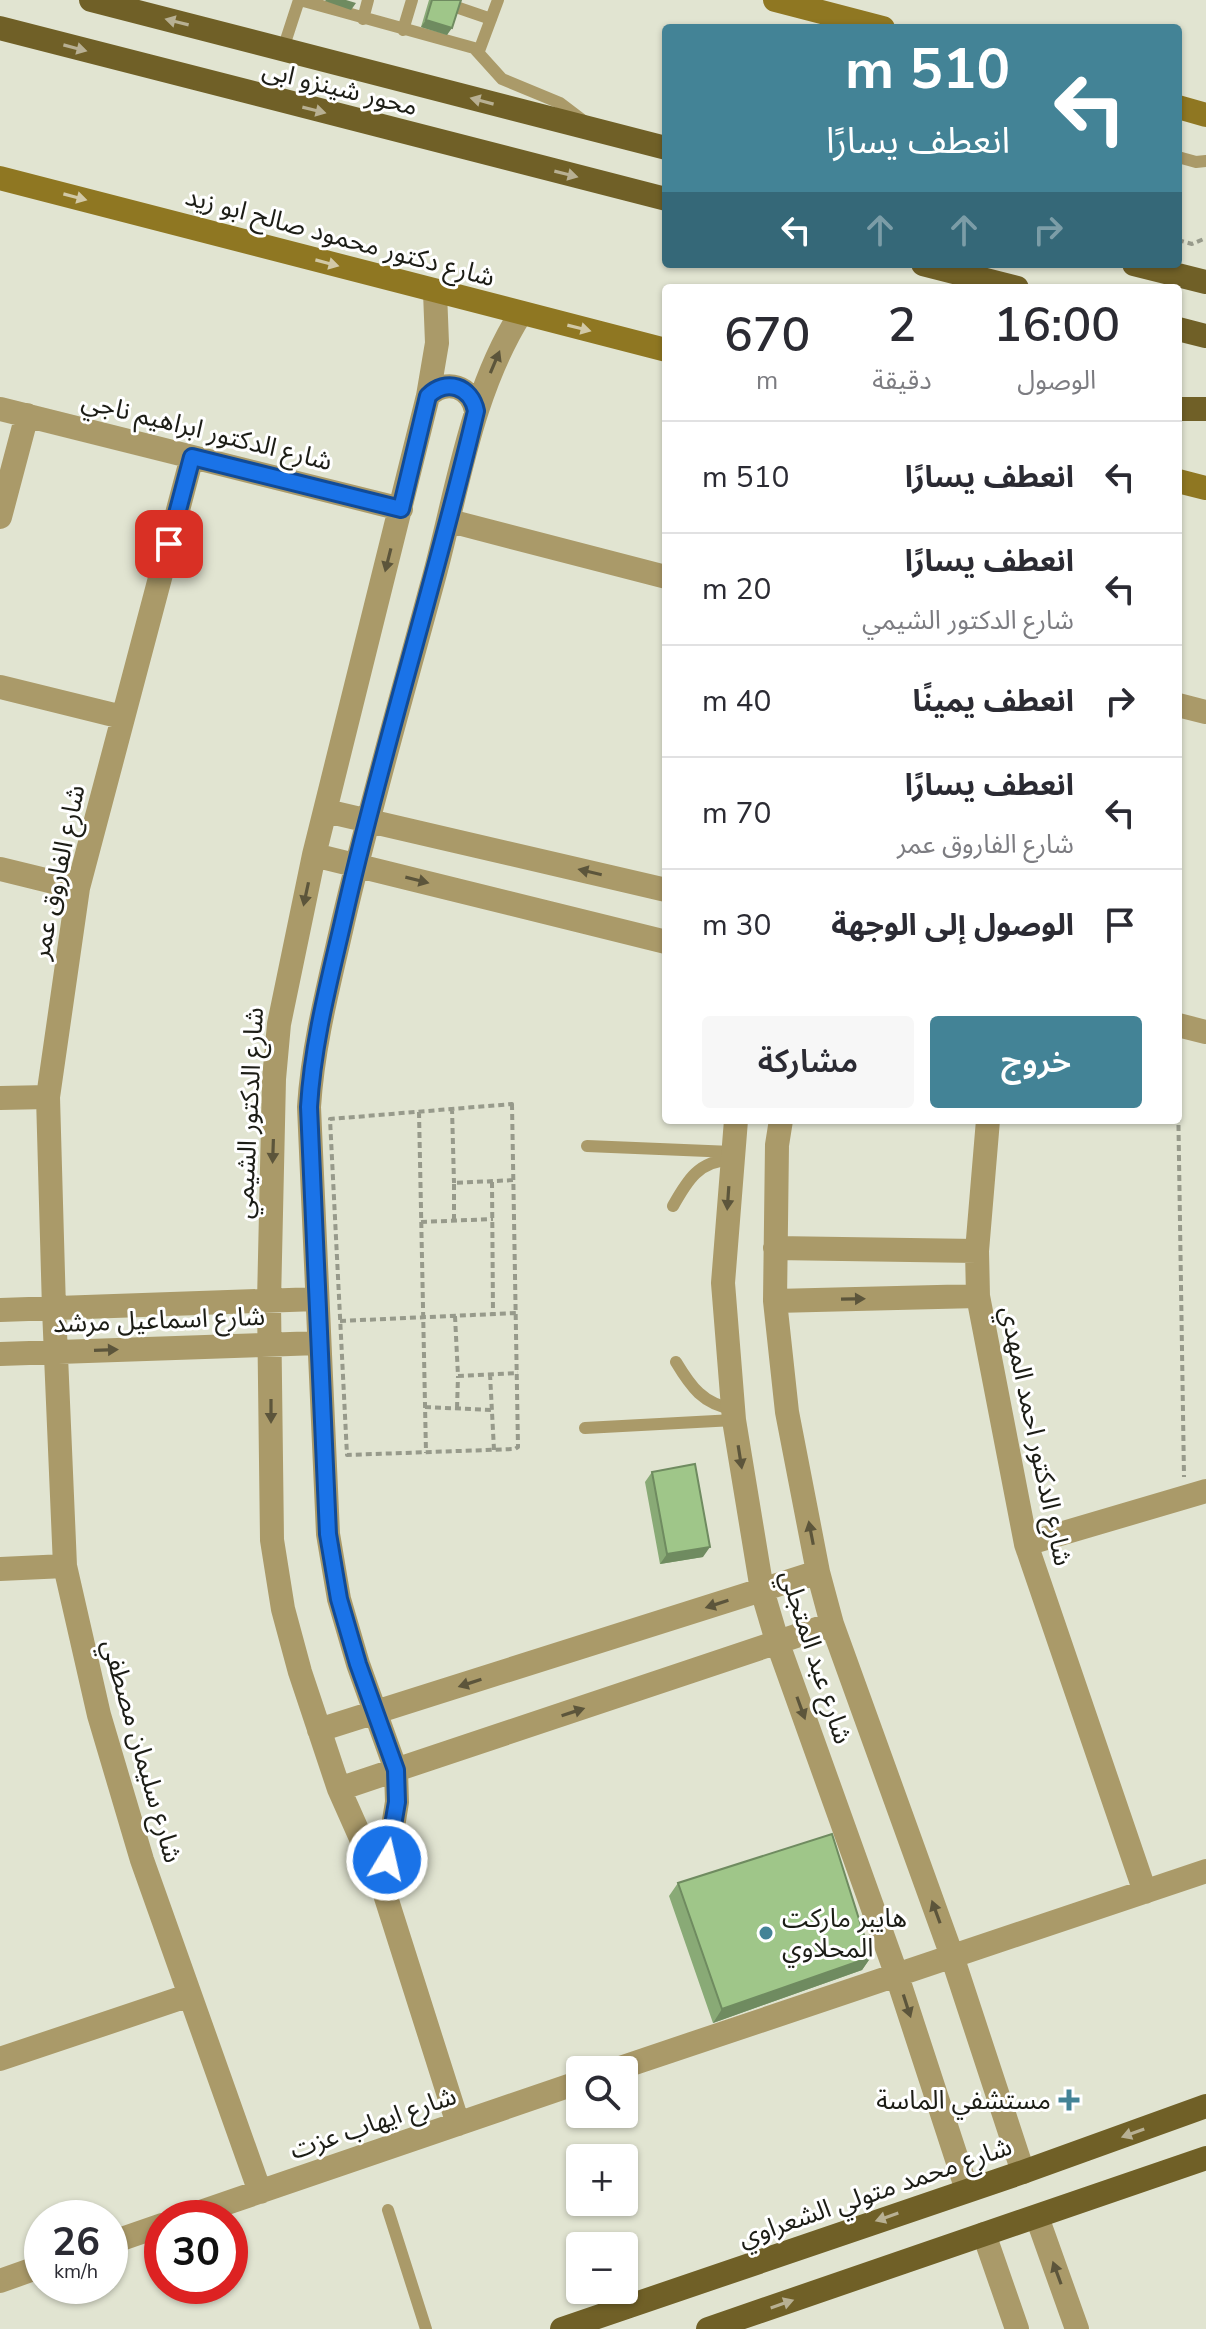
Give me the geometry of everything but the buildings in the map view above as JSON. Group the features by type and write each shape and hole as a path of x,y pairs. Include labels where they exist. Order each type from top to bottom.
{"main road":[{"name":"محور شينزو ابى","path":"91,0 662,147"},
{"name":"محور شينزو ابى","path":"0,28 662,198"},
{"path":"939,268 1001,284"},
{"path":"1150,268 1206,282"},
{"path":"1182,330 1206,336"},
{"path":"1182,409 1206,409"},
{"name":"شارع محمد متولي الشعراوي","path":"562,2329 1202,2112"},
{"path":"708,2329 1206,2158"}],"street":[{"path":"775,0 868,24"},
{"path":"1182,108 1206,115"},
{"name":"شارع دكتور محمود صالح ابو زيد","path":"0,178 662,349"},
{"name":"شارع الدكتور الشيمي","path":"435,292 437,343 428,396 314,855 284,996 275,1051 269,1302 272,1540 283,1609 300,1672 339,1789 383,1888 458,2124"},
{"name":"شارع الدكتور الشيمي","path":"383,1888 397,1802 396,1770 339,1599 328,1534 323,1321 309,1107 311,1083 317,1035 356,864 450,521 476,411 494,362 521,313"},
{"path":"428,396 439,387 454,386 472,397 476,411"},
{"name":"شارع الدكتور ابراهيم ناجي","path":"0,409 401,509"},
{"path":"0,517 27,415"},
{"name":"شارع الفاروق عمر","path":"54,1309 48,1097 78,888 192,457"},
{"path":"450,521 662,576"},
{"path":"0,687 122,717"},
{"path":"1182,706 1206,712"},
{"path":"326,811 662,889"},
{"path":"314,855 662,941"},
{"path":"0,869 78,888"},
{"path":"1182,1026 1206,1032"},
{"path":"0,1098 48,1097"},
{"name":"شارع عبد المتجلي","path":"735,1124 723,1283 734,1414 762,1590 778,1644 896,1973 967,2190"},
{"name":"شارع عبد المتجلي","path":"780,1124 777,1145 775,1301 787,1412 818,1572 832,1624 952,1956 1023,2172"},
{"name":"شارع الدكتور احمد المهدي","path":"988,1124 977,1251 978,1296 1026,1544 1145,1892"},
{"path":"775,1248 977,1251"},
{"path":"775,1301 978,1296"},
{"name":"شارع اسماعيل مرشد","path":"0,1310 269,1302 323,1321"},
{"name":"شارع سليمان مصطفي","path":"54,1309 65,1566 99,1715 142,1860 260,2192"},
{"name":"شارع اسماعيل مرشد","path":"0,1354 271,1345 323,1321"},
{"path":"1026,1544 1195,1494"},
{"path":"0,1569 65,1566"},
{"path":"319,1730 818,1572"},
{"path":"339,1789 832,1624"},
{"path":"638,2062 1206,1871"},
{"path":"0,2059 190,1995"},
{"name":"شارع ايهاب عزت","path":"236,2200 566,2087"},
{"path":"1037,2217 1077,2329"},
{"path":"984,2234 1017,2329"},
{"path":"0,2281 24,2272"}],"lane":[{"path":"283,49 299,0 479,51 502,79 568,108 589,128"},
{"path":"363,19 368,0"},
{"path":"403,30 412,0"},
{"path":"479,51 498,0"},
{"path":"456,7 491,19"},
{"path":"1182,158 1206,161"},
{"path":"587,1146 731,1156"},
{"path":"673,1206 692,1174 700,1167 731,1156"},
{"path":"676,1362 701,1397 734,1414"},
{"path":"585,1428 734,1414"},
{"path":"388,2210 426,2329"}],"path":[{"path":"1182,241 1192,244 1206,238"},
{"path":"512,1104 519,1443 515,1449 347,1455 323,1321 329,1123 332,1117 419,1110 512,1104"},
{"path":"452,1108 454,1220"},
{"path":"419,1110 426,1453"},
{"path":"1179,1124 1195,1494"},
{"path":"454,1183 515,1180"},
{"path":"492,1182 493,1314"},
{"path":"421,1222 493,1219"},
{"path":"323,1321 517,1313"},
{"path":"455,1316 457,1408"},
{"path":"458,1376 518,1373"},
{"path":"490,1374 494,1450"},
{"path":"425,1407 492,1410"}],"place":[{"name":"هايبر ماركت المحلاوي","path":"766,1933"},
{"name":"مستشفي الماسة","path":"1069,2100"}],"route":[{"path":"169,544 192,457 401,509 428,396 439,387 454,386 472,397 476,411 450,521 367,821 322,1012 313,1059 309,1107 328,1534 339,1599 358,1664 396,1770 397,1802 387,1860"}]}
